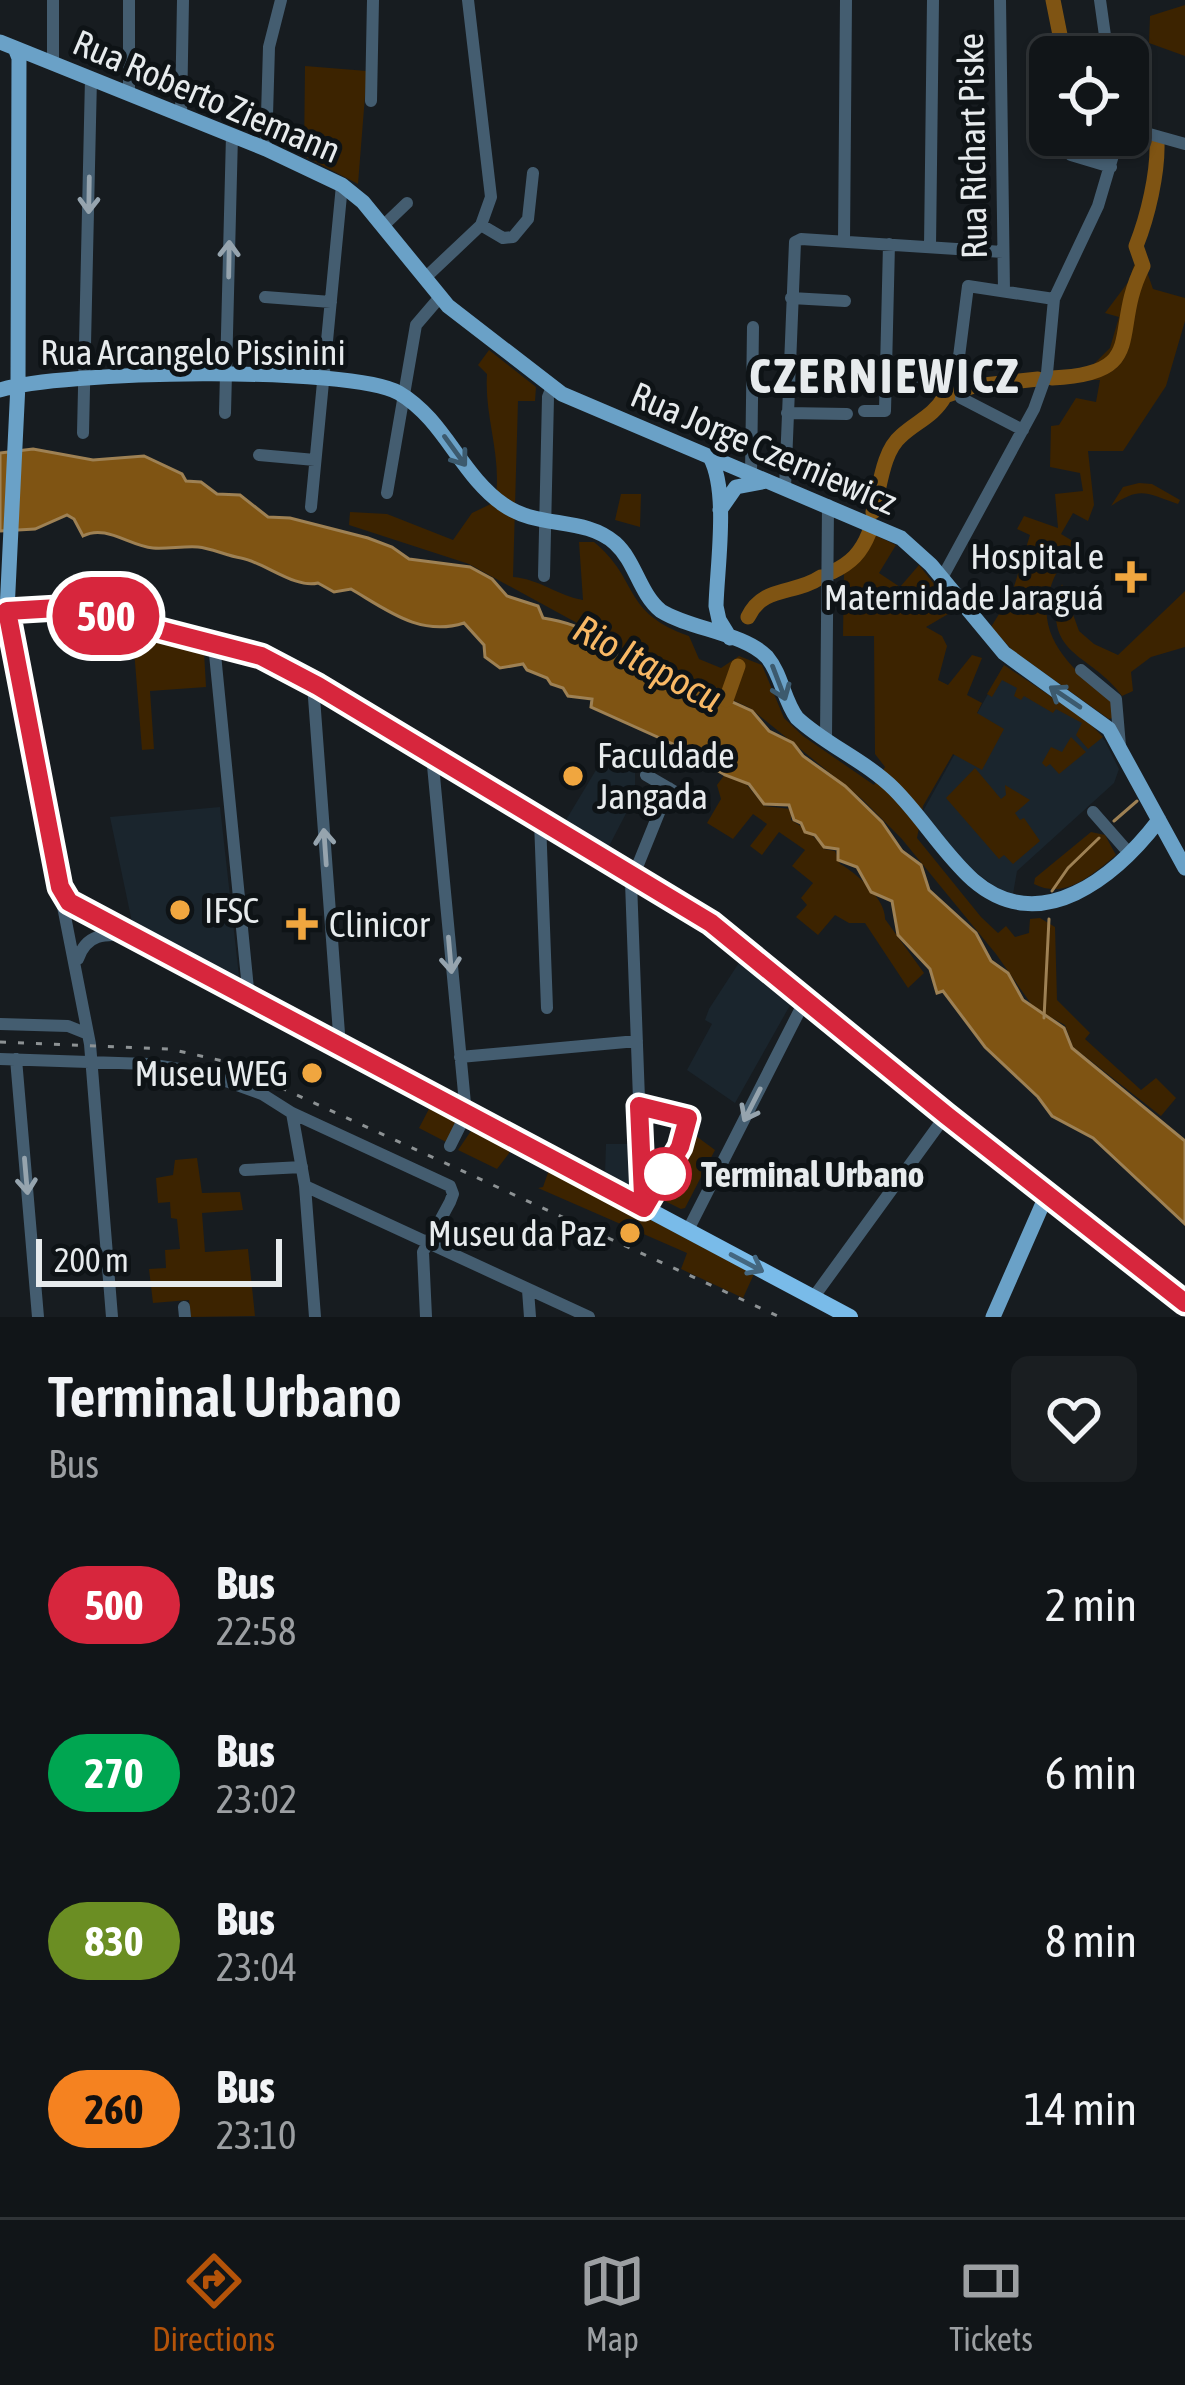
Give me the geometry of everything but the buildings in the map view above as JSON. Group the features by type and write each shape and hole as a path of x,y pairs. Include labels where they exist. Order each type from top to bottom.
{"highway":[{"path":"850,1317 75,906 60,887 4,611 81,610 278,663 314,684 711,923 1185,1303"}],"main road":[{"name":"Rua Roberto Ziemann","path":"8,45 266,149 342,185 425,278"},
{"path":"4,611 18,384 19,58 8,45"},
{"name":"Rua Jorge Czerniewicz","path":"425,278 462,319 552,387 596,410 892,533 918,552 1004,653 1115,726 1120,746 1185,868"},
{"name":"Rua Arcangelo Pissinini","path":"0,392 18,384 84,376 226,376 373,383 403,395"},
{"path":"0,392 10,397 16,417"},
{"path":"403,395 431,419 488,493 521,514 581,526 610,540 627,558 651,602 769,659 789,707 803,723 886,781 967,874 1005,899 1028,904 1067,899 1084,891 1135,849 1159,820"},
{"path":"710,457 718,476 716,606 718,620 730,638"},
{"path":"719,512 736,487 777,484"},
{"path":"687,623 707,618 716,606"},
{"path":"1135,849 1155,842 1174,848"},
{"path":"993,1317 1047,1194"}],"street":[{"path":"52,62 53,0"},
{"path":"129,0 129,93"},
{"path":"182,114 183,0"},
{"path":"266,149 269,47 281,0"},
{"path":"371,100 373,0"},
{"path":"425,278 481,225 489,208 491,186 468,0"},
{"path":"844,242 846,0"},
{"path":"931,247 933,0"},
{"name":"Rua Richart Piske","path":"1000,0 1004,291"},
{"path":"1100,0 1105,36"},
{"path":"83,433 91,78"},
{"path":"1149,134 1185,144"},
{"path":"225,412 232,135"},
{"path":"1074,156 1111,167"},
{"path":"942,578 1023,430 1047,373 1054,298 1098,206 1114,156"},
{"path":"481,225 502,238 514,237 530,212 533,173"},
{"path":"0,184 19,184"},
{"path":"311,507 342,185"},
{"path":"382,226 407,203"},
{"path":"777,484 787,413 795,242 1003,251"},
{"path":"863,411 885,411 889,244"},
{"path":"886,380 952,382 958,377 968,286 1054,298"},
{"path":"265,297 331,302"},
{"path":"387,493 416,325 440,297"},
{"path":"791,298 845,301"},
{"path":"751,474 753,327"},
{"path":"544,576 552,387"},
{"path":"961,398 1023,430"},
{"path":"787,413 847,414"},
{"path":"259,455 315,460"},
{"path":"826,739 828,506"},
{"path":"214,644 249,999"},
{"path":"1082,670 1111,692 1115,726"},
{"path":"314,684 340,1047"},
{"path":"432,755 466,1114 450,1146"},
{"path":"646,775 694,803"},
{"path":"644,1208 630,889 668,788"},
{"path":"1094,812 1135,849"},
{"path":"540,821 547,1008"},
{"path":"60,887 89,1040 84,1061 112,1317"},
{"path":"70,937 78,943 105,934 132,937"},
{"path":"77,967 87,942"},
{"path":"62,1025 76,1017 83,1000"},
{"path":"687,1232 805,1000"},
{"path":"0,1024 62,1025 89,1040 107,1061"},
{"path":"460,1057 637,1042"},
{"path":"0,1059 107,1061 204,1073 262,1094 292,1113 450,1186 454,1194 422,1261 426,1317"},
{"path":"16,1059 38,1317"},
{"path":"292,1113 305,1186 315,1317"},
{"path":"813,1298 946,1115"},
{"path":"245,1170 302,1167"},
{"path":"305,1186 589,1317"},
{"path":"528,1290 530,1317"}],"shaded area":[{"path":"1185,5 1185,56 1149,43 1150,16"},
{"path":"305,66 367,71 358,184 304,156"},
{"path":"1134,265 1146,269 1153,289 1185,298 1185,321 1166,386 1123,451 1088,451 1094,505 1088,521 1073,513 1061,534 1076,543 1054,578 1047,602 1052,636 1071,665 1111,701 1113,718 1109,719 1012,650 991,627 1012,593 1030,535 1017,529 1024,516 1058,528 1055,494 1083,491 1080,473 1050,467 1051,426 1059,425 1076,398 1096,402 1100,380 1054,380 1054,375 1086,372 1110,348 1119,317 1105,313 1129,281"},
{"path":"489,350 536,387 535,401 518,401 513,577 583,600 579,542 594,542 652,617 689,636 699,659 721,668 739,656 762,665 784,718 874,785 885,767 875,754 874,636 843,636 844,573 834,572 834,563 857,550 864,530 896,545 879,573 900,587 919,565 955,610 926,627 942,636 947,646 938,680 948,685 972,655 982,658 967,695 982,703 977,713 1004,729 982,770 953,754 923,806 917,838 998,933 1006,926 1015,937 1029,933 1030,919 1040,918 1055,927 1057,1000 1090,1033 1085,1039 1141,1090 1156,1078 1176,1098 1161,1116 1073,1047 1065,1025 1034,1008 901,838 863,800 750,708 641,658 469,564 349,525 350,512 387,514 453,540 472,513 495,502 497,469 487,374 478,365"},
{"path":"33,449 93,460 144,456 217,494 240,495 268,517 368,538 409,559 470,567 492,579 507,596 538,606 543,618 578,627 618,655 640,660 647,673 649,664 752,711 769,731 793,743 882,822 902,851 921,865 929,890 976,933 991,961 1008,973 1023,1000 1064,1028 1072,1048 1185,1141 1185,1224 1093,1138 1052,1116 985,1047 943,991 937,993 930,969 898,935 892,901 871,892 857,867 838,860 838,849 824,847 815,835 805,832 789,805 764,804 749,784 591,707 592,699 568,696 563,688 523,664 500,668 485,657 484,645 464,623 418,624 351,589 334,592 208,549 153,548 100,533 83,536 67,515 35,529 0,531 0,453"},
{"path":"1152,484 1180,500 1178,504 1137,494 1111,506 1123,487"},
{"path":"621,494 641,494 640,527 615,520"},
{"path":"1062,584 1079,631 1118,655 1185,591 1185,647 1151,657 1131,672 1133,691 1122,696 1063,640 1056,608"},
{"path":"133,637 204,652 206,687 150,691 154,749 142,750"},
{"path":"1004,665 1086,720 1105,741 1119,769 1114,783 1017,871 1013,894 973,870 922,813"},
{"path":"1004,665 1086,720 1103,737 1088,749 1076,735 1082,723 1024,696 1021,700 1014,696 1017,688 1002,680 992,697 987,694"},
{"path":"1071,737 1086,752 1059,774 1050,764 1046,767 1042,763 1051,747 1062,752"},
{"path":"608,750 635,767 635,796 606,852 563,825"},
{"path":"975,768 1001,799 1006,795 1005,785 1030,800 1015,813 1040,841 1013,864 1004,855 999,859 946,798"},
{"path":"725,774 747,785 764,806 791,809 791,820 824,849 835,851 840,864 869,888 924,973 908,988 865,923 849,923 835,915 818,935 796,917 807,905 801,898 813,883 792,866 805,850 779,832 762,855 750,846 767,824 753,814 733,839 707,823 721,799 717,785"},
{"name":"IFSC","path":"220,807 240,985 133,927 110,817"},
{"path":"1091,832 1105,835 1116,855 1067,887 1034,884 1035,878"},
{"path":"742,958 793,1000 735,1103 687,1070 712,1024 705,1020 709,1009"},
{"path":"430,1107 459,1121 448,1143 419,1128"},
{"path":"473,1128 513,1148 497,1169 458,1150"},
{"path":"696,1136 715,1150 681,1209 660,1195 690,1138"},
{"path":"606,1144 633,1144 632,1187 605,1174"},
{"path":"197,1158 202,1193 240,1192 243,1210 202,1213 205,1252 248,1249 255,1316 191,1317 189,1300 153,1303 149,1269 166,1268 165,1250 180,1249 177,1219 171,1218 170,1202 158,1203 156,1178 173,1175 175,1160"},
{"path":"550,1167 754,1274 743,1298 681,1269 687,1253 538,1188 543,1187"}],"waterway":[{"path":"1053,0 1061,36"},
{"path":"1052,378 1103,368 1122,345 1143,266 1136,246 1151,194 1157,142"},
{"path":"873,512 895,443 945,396 974,386 1038,379"},
{"path":"832,572 855,557 869,533"},
{"path":"748,617 771,595 821,577"},
{"name":"Rio Itapocu","path":"726,700 738,666"},
{"path":"1114,821 1137,801"},
{"path":"1052,891 1099,838"},
{"path":"1044,1018 1049,919"}],"railway":[{"path":"0,1042 170,1049 223,1061 780,1317"}],"bus line":[{"name":"500","path":"643,1196 639,1106 688,1118 680,1147 644,1208 69,902 60,887 7,611 58,608 102,615 261,656 318,686 711,923 1185,1303"}],"place":[{"name":"Hospital e Maternidade Jaraguá","path":"1131,577"},
{"name":"Faculdade Jangada","path":"573,776"},
{"name":"IFSC","path":"180,910"},
{"name":"Clinicor","path":"302,924"},
{"name":"Museu WEG","path":"312,1073"},
{"name":"Terminal Urbano","path":"665,1174"},
{"name":"Museu da Paz","path":"630,1233"}],"district":[{"name":"CZERNIEWICZ","path":"885,376"}]}
